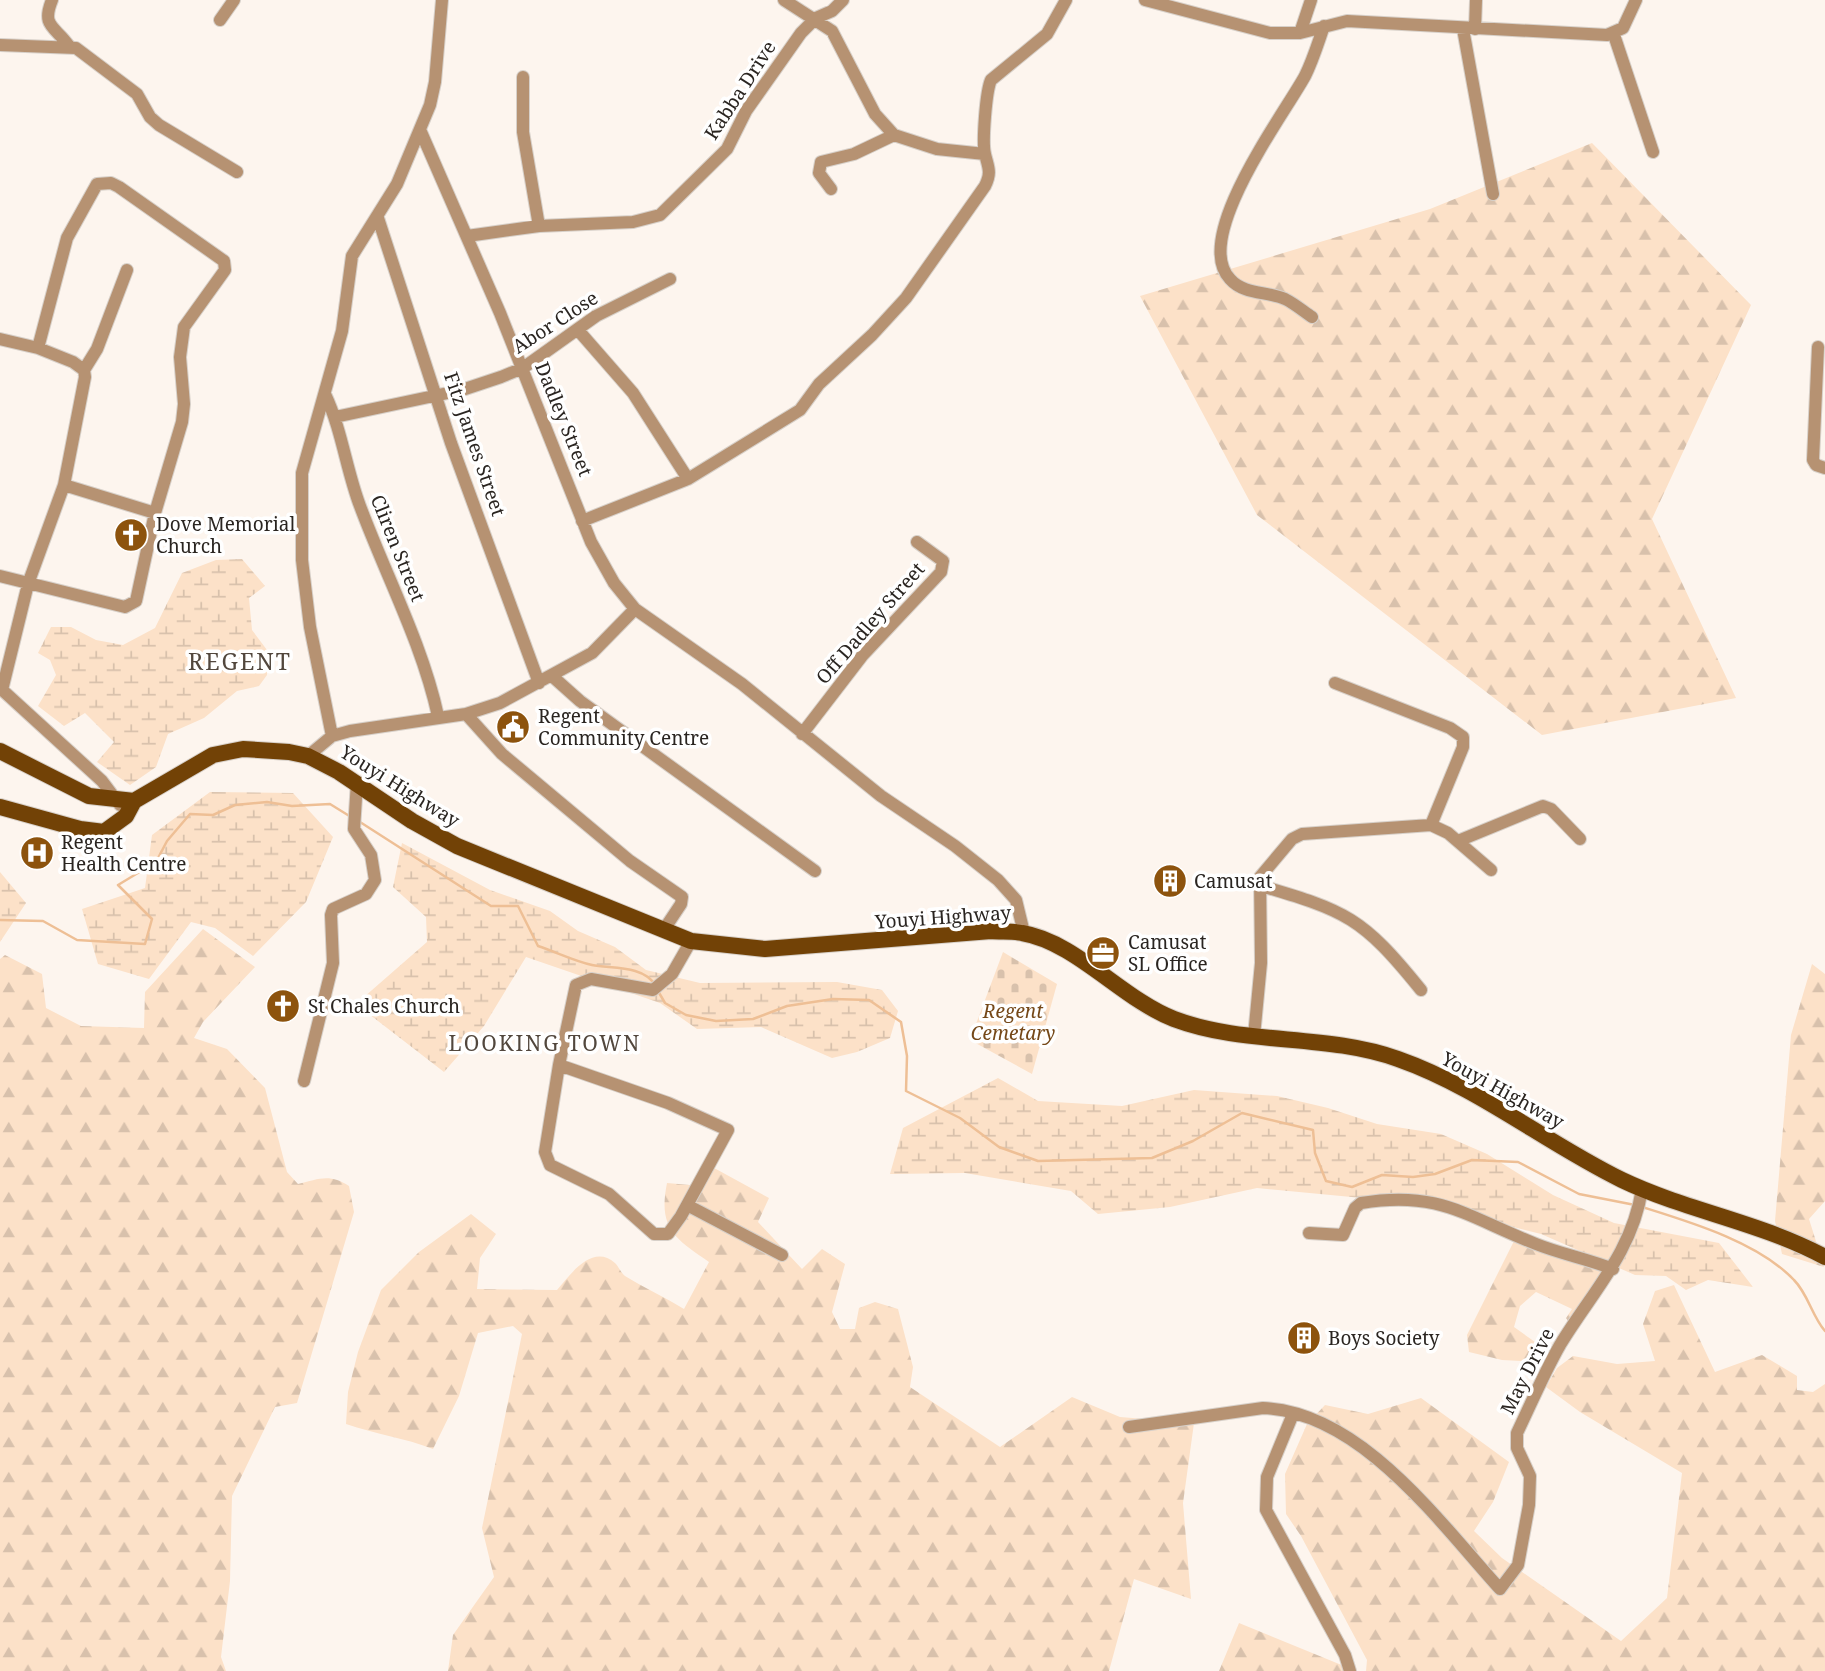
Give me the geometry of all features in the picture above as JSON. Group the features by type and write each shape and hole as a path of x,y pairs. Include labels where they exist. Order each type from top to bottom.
{"main road":[{"name":"Youyi Highway","path":"0,807 104,832 126,806 181,772 220,753 262,748 308,756 356,782 412,821 457,846 691,941 765,949 990,931 1024,933 1050,943 1149,1007 1172,1018 1224,1032 1337,1043 1397,1059 1460,1087 1606,1171 1641,1195 1744,1222 1825,1257"},
{"path":"0,751 69,788 126,806"}],"street":[{"path":"52,0 46,14 48,25 69,46 83,52 137,94 150,117 165,130 237,172"},
{"path":"220,20 234,0"},
{"path":"332,736 310,627 300,524 302,473 342,331 352,256 378,218 421,132 435,82 442,0"},
{"path":"785,0 832,31 875,114 894,135 937,149 985,155"},
{"name":"Kabba Drive","path":"467,236 539,226 633,222 660,215 727,149 757,94 816,18 832,11 843,0"},
{"path":"582,521 688,479 792,415 819,384 872,335 906,298 985,186 991,169 985,155 988,90 991,80 1042,39 1066,0"},
{"path":"1145,0 1270,33 1300,33 1346,21 1614,35 1623,28 1636,0"},
{"path":"1300,33 1311,0"},
{"path":"1476,0 1469,29 1493,194"},
{"path":"1312,317 1283,298 1239,286 1223,269 1219,250 1226,218 1262,146 1305,74 1324,26"},
{"path":"1614,35 1653,152"},
{"path":"0,46 52,50 69,46"},
{"path":"523,77 523,132 539,226"},
{"name":"Dadley Street","path":"421,132 523,368 543,427 604,568 635,609 742,684 802,734 861,777 881,796 955,846 998,880 1016,900 1024,933"},
{"path":"831,189 820,173 821,162 854,154 894,135"},
{"path":"0,576 125,607 133,604 139,595 155,513 182,422 184,404 180,357 184,327 226,265 221,258 119,187 111,183 97,184 67,238 38,348"},
{"name":"Fitz James Street","path":"378,218 438,395 451,443 539,683"},
{"path":"126,806 1,689 28,584 64,485 84,385 84,370 97,349 127,270"},
{"name":"Abor Close","path":"335,417 480,385 523,368 617,304 670,279"},
{"path":"578,330 633,393 688,479"},
{"path":"0,339 38,348 73,362 84,370"},
{"path":"1818,347 1813,460 1816,466 1825,468"},
{"name":"Cliren Street","path":"325,394 335,417 353,487 418,647 438,716"},
{"path":"64,485 155,513"},
{"name":"Off Dadley Street","path":"802,734 862,656 941,572 943,561 917,542"},
{"path":"308,756 332,736 438,716 466,714 500,703 592,653 635,609"},
{"path":"552,676 580,701 815,871"},
{"path":"1335,683 1450,728 1463,737 1463,747 1431,825"},
{"path":"466,714 521,771 630,861 682,897 681,904 663,931"},
{"path":"304,1081 333,963 331,915 338,906 366,894 375,880 371,855 354,830 356,782"},
{"path":"1458,841 1543,806 1560,818 1580,839"},
{"path":"1254,1036 1261,963 1258,885 1263,870 1292,839 1302,834 1431,825 1458,841 1491,870"},
{"path":"1258,885 1319,902 1357,921 1385,944 1421,990"},
{"path":"559,1065 668,1103 728,1130 670,1231 659,1236 609,1194 546,1161 559,1065 574,991 579,981 591,979 653,990 671,974 691,941"},
{"name":"May Drive","path":"1293,1415 1329,1427 1373,1456 1415,1496 1500,1589 1518,1565 1529,1505 1530,1476 1517,1448 1517,1433 1558,1348 1613,1269 1634,1221 1641,1195"},
{"path":"1309,1233 1343,1235 1355,1208 1361,1203 1429,1200 1466,1212 1545,1247 1613,1269"},
{"path":"687,1205 782,1255"},
{"path":"1129,1427 1263,1408 1293,1415 1267,1477 1266,1510 1345,1655 1350,1671"}],"green space":[{"path":"1592,143 1751,305 1652,519 1736,698 1542,735 1257,515 1140,296 1430,209"},
{"path":"242,559 265,586 249,598 252,630 267,650 267,675 259,686 237,691 204,718 168,734 156,767 130,785 97,762 114,742 85,713 64,726 38,706 56,675 50,660 38,653 51,627 71,627 96,640 123,645 155,628 182,573 216,560"},
{"path":"210,792 293,793 333,837 306,902 253,956 215,928 191,922 149,979 98,964 82,909 145,888 152,835"},
{"path":"402,843 490,890 550,911 578,931 615,947 646,970 700,983 837,982 882,990 898,1011 890,1038 857,1052 832,1058 761,1027 697,1029 660,1003 526,957 484,1026 444,1072 356,1004 427,942 426,917 393,887"},
{"path":"0,872 26,903 0,942"},
{"path":"203,929 255,967 203,1022 194,1038 227,1049 265,1088 287,1172 298,1184 324,1178 342,1182 349,1186 354,1212 297,1403 275,1407 232,1496 230,1581 221,1657 226,1671 0,1671 0,959 5,955 42,974 46,1008 81,1026 144,1028 145,992"},
{"name":"Regent Cemetary","path":"1003,952 1057,984 1032,1074 970,1040"},
{"path":"1812,964 1825,974 1825,1201 1809,1219 1824,1267 1782,1254 1775,1221 1791,1035"},
{"path":"998,1078 1038,1101 1122,1106 1194,1090 1277,1096 1328,1108 1377,1124 1441,1134 1487,1154 1553,1195 1614,1223 1719,1243 1753,1287 1708,1280 1686,1290 1666,1276 1635,1275 1541,1234 1466,1215 1383,1200 1257,1188 1170,1207 1098,1214 1071,1191 965,1173 890,1174 903,1128"},
{"path":"705,1163 769,1198 758,1222 802,1269 822,1249 845,1264 832,1312 840,1329 855,1329 859,1308 875,1302 898,1309 913,1367 910,1387 1000,1447 1072,1397 1120,1417 1194,1423 1183,1503 1191,1599 1134,1579 1109,1671 448,1671 453,1635 494,1577 482,1528 522,1334 513,1326 478,1333 459,1396 433,1449 346,1424 348,1392 358,1352 381,1290 419,1252 471,1214 496,1234 480,1258 477,1289 557,1290 582,1263 598,1257 615,1263 625,1276 684,1309 709,1262 686,1246 667,1221 667,1183 690,1185"},
{"path":"1515,1239 1606,1270 1570,1324 1566,1318 1572,1309 1536,1292 1520,1306 1514,1327 1535,1342 1538,1362 1502,1360 1469,1352 1467,1335"},
{"path":"1674,1285 1715,1372 1762,1355 1797,1376 1797,1390 1813,1392 1825,1384 1825,1671 1366,1671 1367,1660 1301,1536 1286,1514 1285,1474 1307,1424 1325,1405 1368,1414 1421,1398 1509,1462 1493,1502 1474,1531 1502,1558 1621,1641 1667,1598 1682,1473 1580,1412 1546,1387 1557,1368 1573,1356 1617,1364 1655,1361 1643,1324 1655,1291"},
{"path":"1239,1623 1344,1666 1346,1671 1219,1671"}],"waterway":[{"path":"0,920 43,921 77,940 145,944 152,919 118,885 156,862 167,841 190,814 213,815 235,805 267,802 292,806 330,804 351,817"},
{"path":"360,822 491,906 518,906 538,946 585,963 635,971 643,974 655,985"},
{"path":"658,991 665,1003 686,1015 716,1021 753,1019 787,1006 833,999 869,1000 901,1022 907,1056 906,1091 960,1118 999,1147 1038,1161 1152,1158 1193,1141 1242,1113 1313,1130 1315,1153 1326,1181 1352,1187 1382,1175 1413,1177 1435,1174 1472,1160 1518,1162 1579,1194 1635,1205"},
{"path":"1642,1207 1722,1235 1762,1255 1799,1286 1825,1331"}],"place":[{"name":"Dove Memorial Church","path":"131,535"},
{"name":"Regent Community Centre","path":"513,727"},
{"name":"Regent Health Centre","path":"37,853"},
{"name":"Camusat","path":"1170,881"},
{"name":"Camusat SL Office","path":"1103,953"},
{"name":"St Chales Church","path":"283,1006"},
{"name":"Boys Society","path":"1304,1338"}],"district":[{"name":"REGENT","path":"240,661"},
{"name":"LOOKING TOWN","path":"545,1043"}]}
